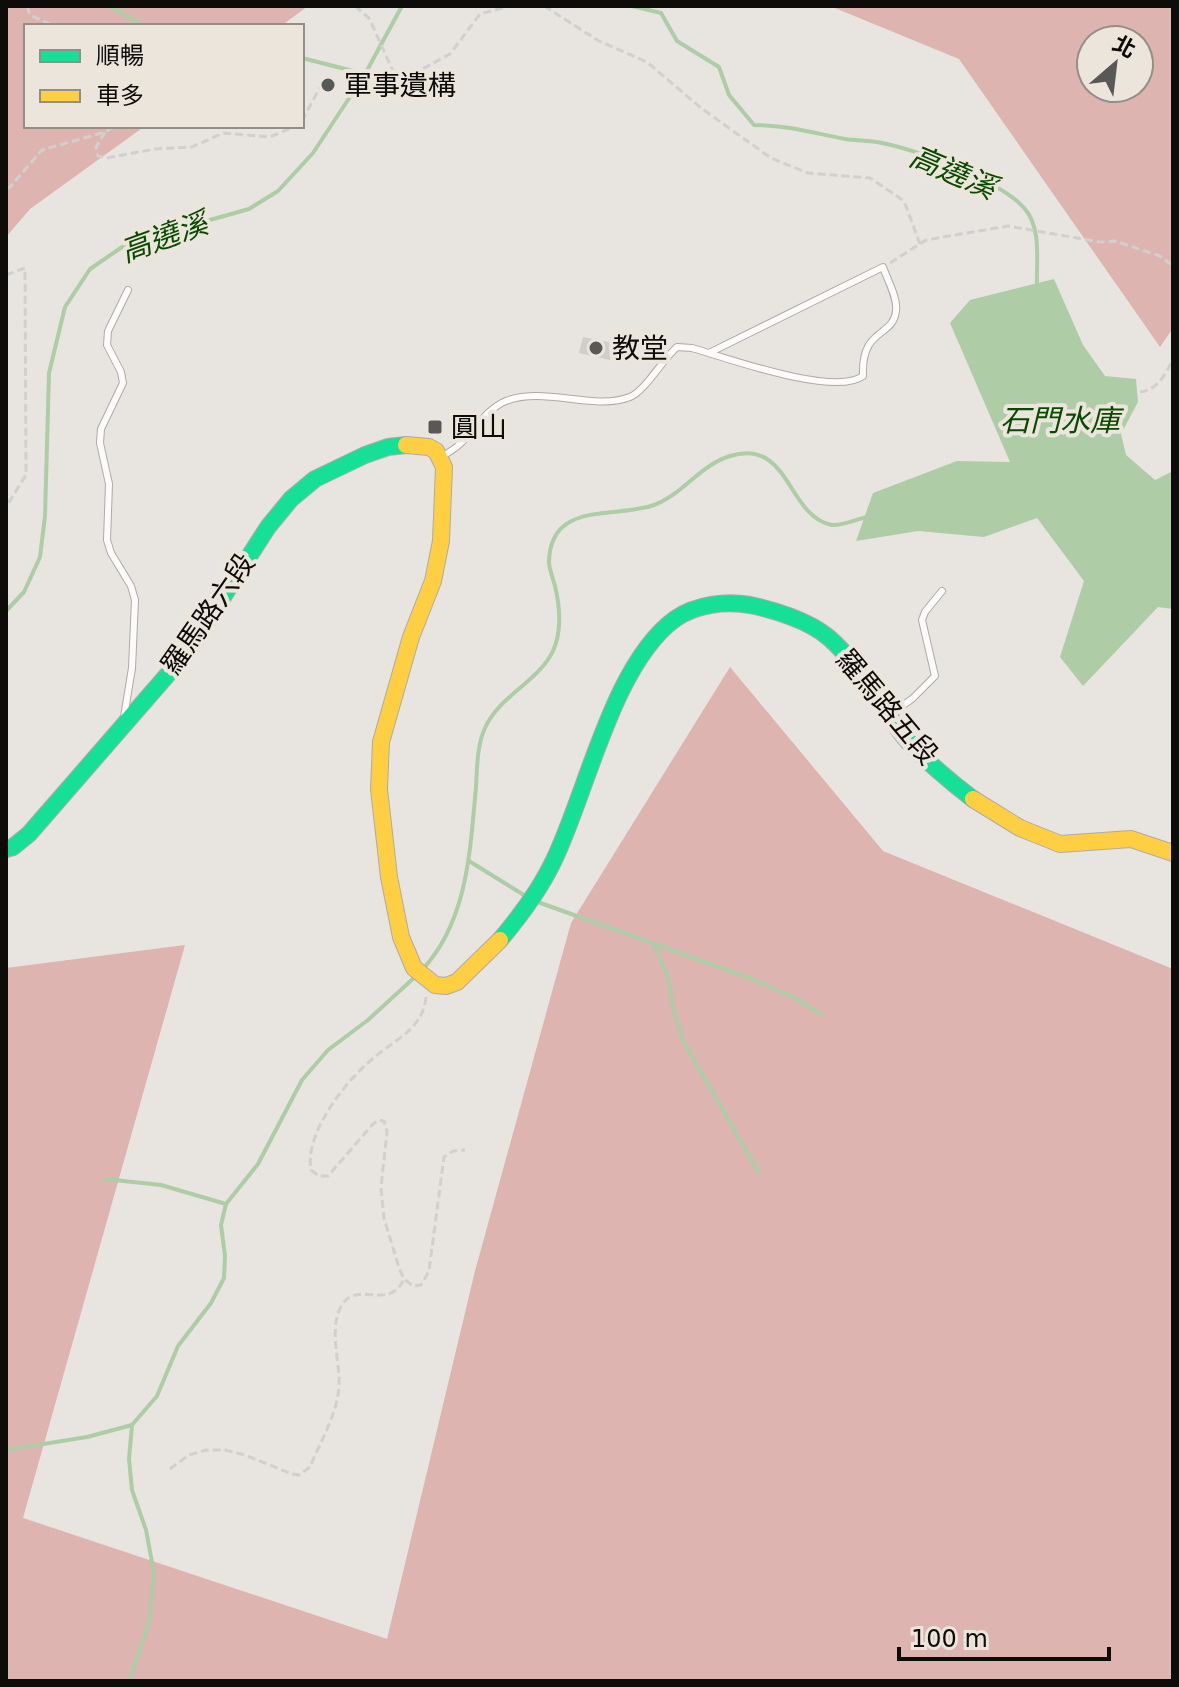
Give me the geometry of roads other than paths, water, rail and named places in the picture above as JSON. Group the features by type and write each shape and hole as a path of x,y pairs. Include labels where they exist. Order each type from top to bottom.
{"main road":[{"name":"羅馬路六段","path":"6,849 29,834 189,650 268,527 304,486 365,455 388,447 414,444 429,447 441,457"},
{"name":"羅馬路五段","path":"441,457 445,476 438,566 411,637 381,742 379,789 389,877 401,937 421,975 435,985 446,986 457,982 497,944 528,906 554,860 623,685 653,640 676,618 710,604 738,603 778,611 827,636 849,658 906,739 970,797 1020,828 1060,844 1131,839 1173,853"}],"lane":[{"path":"441,457 459,446 502,402 541,397 596,400 630,397 641,389 664,358 677,347 798,378 840,384 855,382 863,376 865,349 873,335 893,321 897,308 883,267 709,353"},
{"path":"123,724 132,668 135,600 107,540 109,484 100,443 101,429 123,383 121,372 107,345 108,331 128,290"},
{"path":"890,714 912,699 935,676 922,620 942,591"}],"water":[{"name":"石門水庫","path":"1054,279 1083,345 1105,376 1136,379 1138,402 1121,434 1126,455 1155,480 1173,471 1173,609 1158,607 1083,686 1060,657 1084,581 1037,518 984,537 918,531 856,541 873,493 957,461 1010,462 950,323 970,300"}],"waterway":[{"path":"109,6 140,24"},
{"name":"高遶溪","path":"6,611 24,592 40,557 45,516 49,373 65,307 90,269 128,243 249,209 278,191 313,153 365,74 402,6"},
{"name":"高遶溪","path":"632,6 661,13 677,41 719,67 729,95 754,125 897,147 958,168 1014,199 1025,209 1034,226 1037,287"},
{"path":"304,59 365,74"},
{"path":"422,970 449,930 464,884 482,735 499,707 538,672 556,643 559,611 549,562 552,542 560,529 573,520 588,516 654,505 719,460 750,453 765,458 777,467 817,519 836,525 867,517"},
{"path":"469,861 527,897"},
{"path":"535,901 752,979 791,996 822,1015"},
{"path":"655,946 668,977 683,1041 759,1173"},
{"path":"129,1681 149,1622 154,1573 146,1530 132,1490 129,1459 132,1425 157,1396 178,1346 211,1303 224,1278 221,1225 226,1204 258,1164 302,1080 328,1050 368,1020 416,976"},
{"path":"105,1179 161,1185 226,1204"},
{"path":"6,1450 87,1437 132,1425"}],"place":[{"name":"軍事遺構","path":"328,85"},
{"name":"教堂","path":"596,348"},
{"name":"圓山","path":"435,427"}]}
